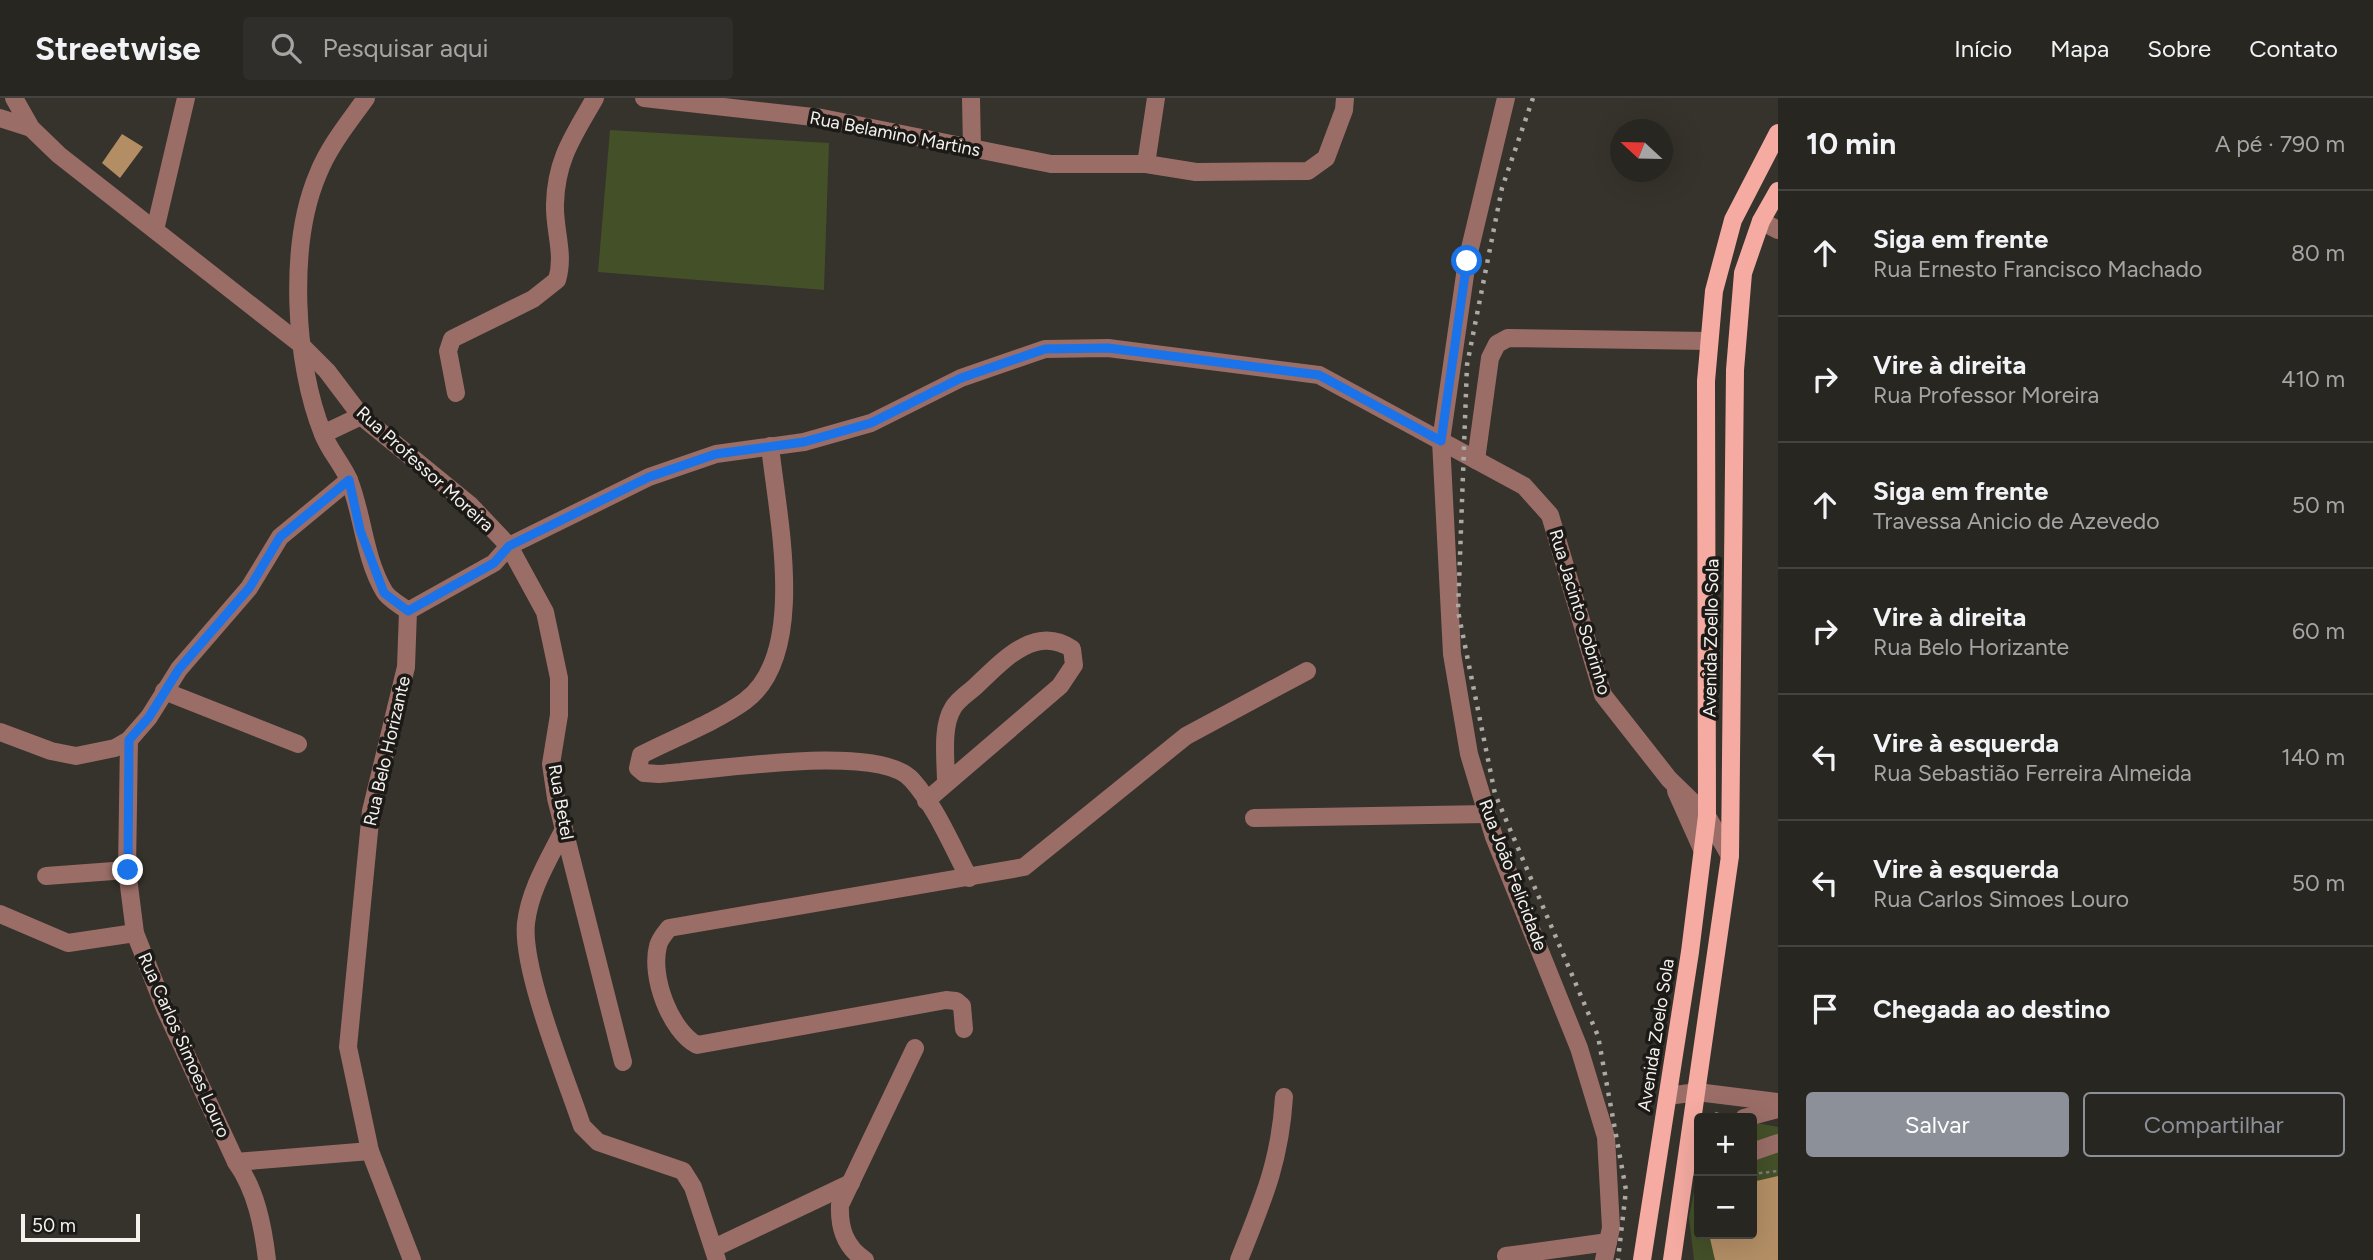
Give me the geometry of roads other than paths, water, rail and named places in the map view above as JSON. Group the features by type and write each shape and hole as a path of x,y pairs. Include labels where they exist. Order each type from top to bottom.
{"main road":[{"name":"Avenida Zoello Sola","path":"1707,816 1706,381 1714,291 1733,220 1778,133"},
{"name":"Avenida Zoello Sola","path":"1697,1092 1730,856 1735,370 1742,273 1761,221 1778,191"},
{"name":"Avenida Zoelo Sola","path":"1642,1260 1707,816"},
{"path":"1672,1260 1692,1170 1697,1092"}],"street":[{"name":"Rua Professor Moreira","path":"14,98 31,128 68,162 299,343 327,371 361,416 470,505 509,546 649,477 716,454 804,442 871,423 961,378 1045,349 1108,348 1319,375 1441,441"},
{"path":"155,230 186,98"},
{"path":"366,98 317,174 306,215 299,274 299,343 323,433 349,480 360,530 384,593 408,611 494,563 509,546"},
{"path":"456,393 448,351 452,339 545,291 557,279 561,253 555,205 560,159 595,98"},
{"name":"Rua Belamino Martins","path":"644,98 672,99 822,118 1051,164 1146,164 1196,172 1308,171 1326,158 1344,110 1345,98"},
{"path":"971,98 972,148"},
{"path":"1146,164 1156,98"},
{"name":"Rua João Felicidade","path":"1506,98 1467,261 1441,441 1452,654 1469,754 1487,814 1579,1048 1605,1137 1611,1228 1606,1251"},
{"path":"0,118 31,128"},
{"path":"1761,221 1778,230"},
{"path":"1476,460 1490,358 1496,344 1508,338 1709,341"},
{"path":"323,433 361,416"},
{"name":"Rua Jacinto Sobrinho","path":"1441,441 1524,486 1550,514 1603,695 1669,779 1707,816 1730,856"},
{"path":"770,446 786,592 783,628 765,682 745,701 641,755 638,768 644,773 659,774 825,759 886,764 911,778 969,878"},
{"path":"0,732 76,756 115,748 129,740 149,717 164,691 250,587 280,537 349,480"},
{"name":"Rua Betel","path":"509,546 545,612 559,678 559,715 551,764 564,828 623,1062"},
{"name":"Rua Belo Horizante","path":"408,611 406,667 371,811 348,1048 370,1151 412,1260"},
{"path":"926,801 1060,685 1074,665 1072,649 1059,640 1039,639 1006,657 953,708 947,729 946,783"},
{"path":"964,1029 962,1006 956,1001 946,1000 697,1045 687,1039 666,1003 656,968 658,944 669,928 1024,867 1186,736 1307,671"},
{"path":"164,691 298,744"},
{"name":"Rua Carlos Simoes Louro","path":"129,740 128,870 135,933 165,1009 236,1162 248,1178 264,1235 267,1260"},
{"name":"Rua Jacinto Sobrinho","path":"1669,779 1702,849"},
{"path":"1254,818 1487,814"},
{"path":"564,828 536,885 526,925 529,964 582,1126 598,1142 683,1171 693,1187 716,1254 851,1183"},
{"path":"46,876 128,870"},
{"path":"0,914 68,943 135,933"},
{"path":"865,1260 855,1253 839,1227 840,1205 915,1048"},
{"path":"1668,1096 1697,1092 1778,1102"},
{"path":"1239,1260 1273,1173 1282,1140 1284,1097"},
{"path":"1757,1115 1778,1109"},
{"path":"1757,1150 1778,1143"},
{"path":"236,1162 370,1151"},
{"path":"1506,1256 1606,1251"}],"railway":[{"path":"1533,98 1502,188 1467,365 1458,611 1495,794 1598,1036 1626,1190 1618,1260"}]}
